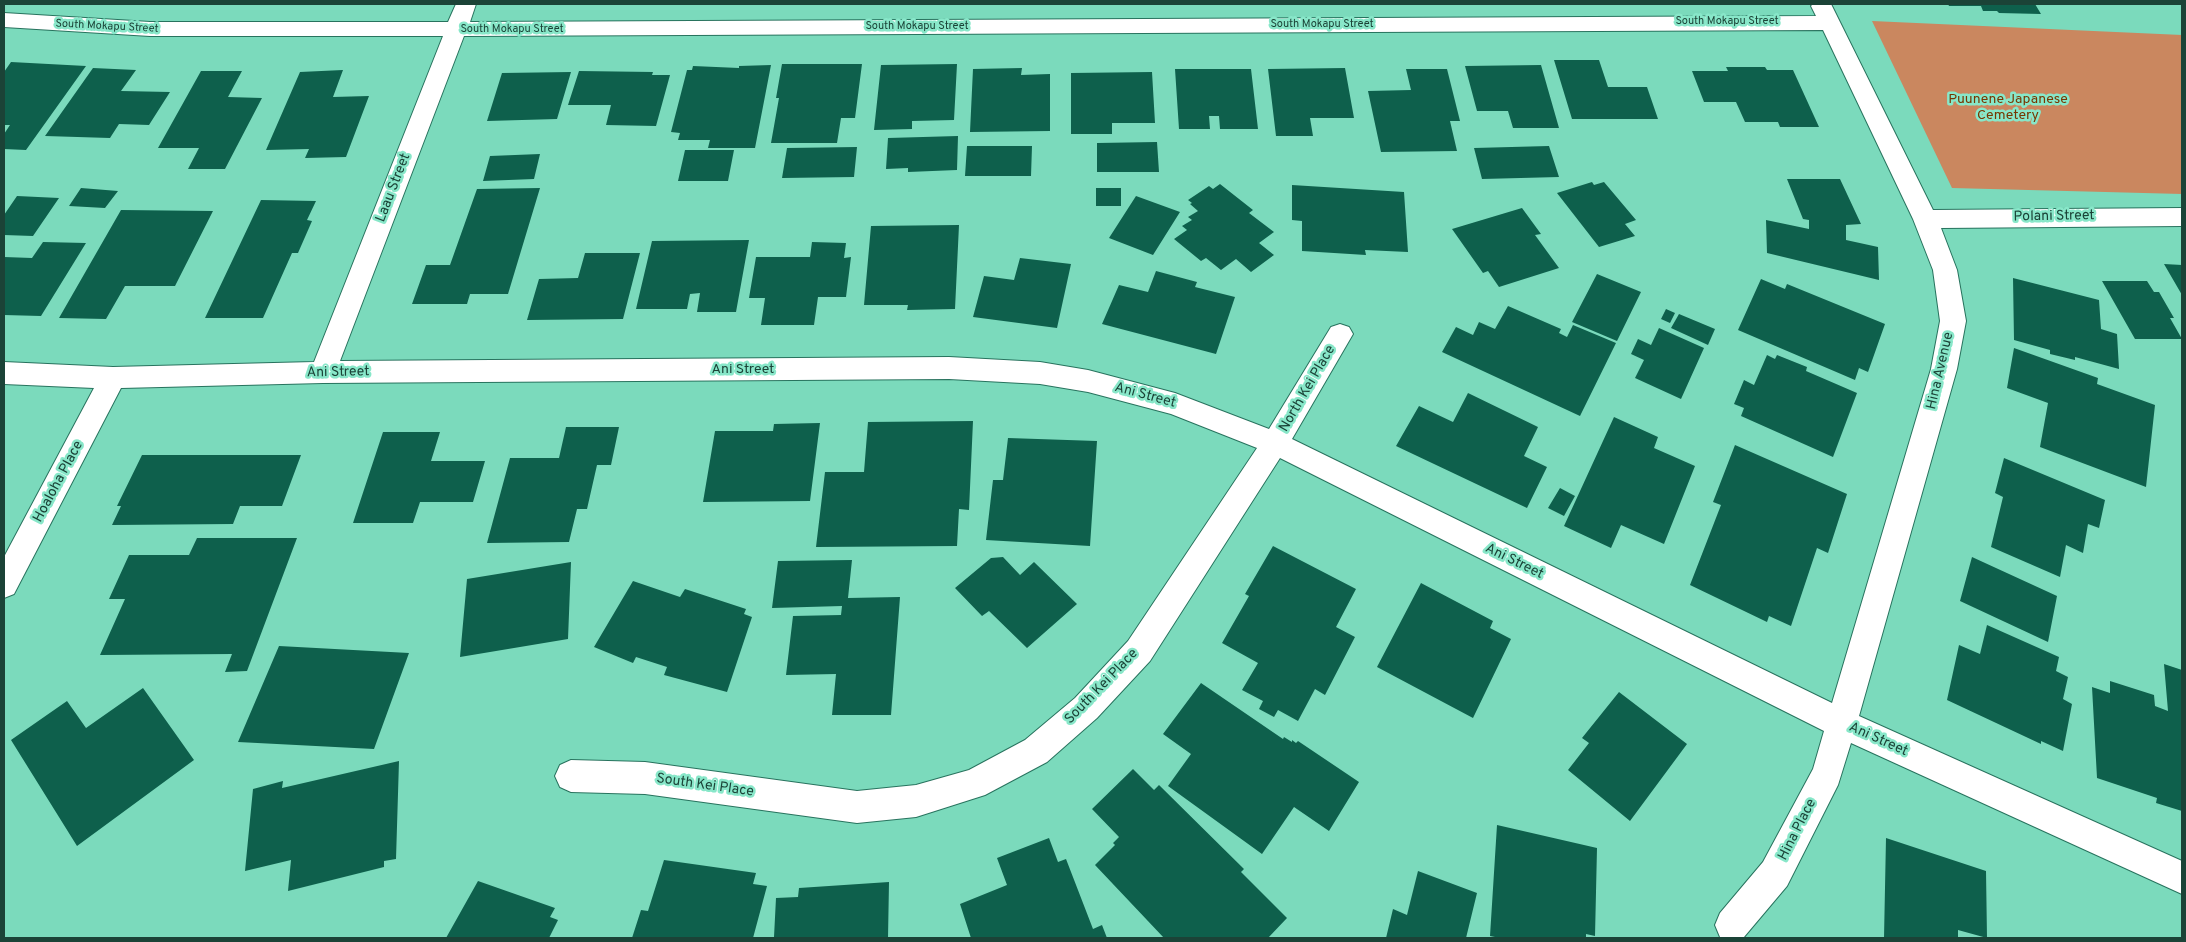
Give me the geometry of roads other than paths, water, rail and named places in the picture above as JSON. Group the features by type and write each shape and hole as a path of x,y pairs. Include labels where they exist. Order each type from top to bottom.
{"street":[{"name":"Laau Street","path":"323,372 466,4"},
{"name":"South Mokapu Street","path":"4,20 150,29 455,30 1826,13"},
{"name":"Hina Avenue","path":"1826,13 1925,219 1945,270 1953,321 1942,377 1841,723"},
{"name":"Polani Street","path":"1925,219 2182,217"},
{"name":"North Kei Place","path":"1276,443 1340,334"},
{"name":"Ani Street","path":"4,373 113,378 323,372 949,368 1040,373 1088,381 1175,404 1276,443 1841,723 2182,878"},
{"name":"Hoaloha Place","path":"4,585 113,378"},
{"name":"South Kei Place","path":"571,776 645,778 857,806 916,801 974,784 1036,751 1086,708 1138,650 1276,443"},
{"name":"Hina Place","path":"1732,925 1775,874 1827,774 1841,723"}],"park label":[{"name":"Puunene Japanese Cemetery","path":"2008,108"}]}
